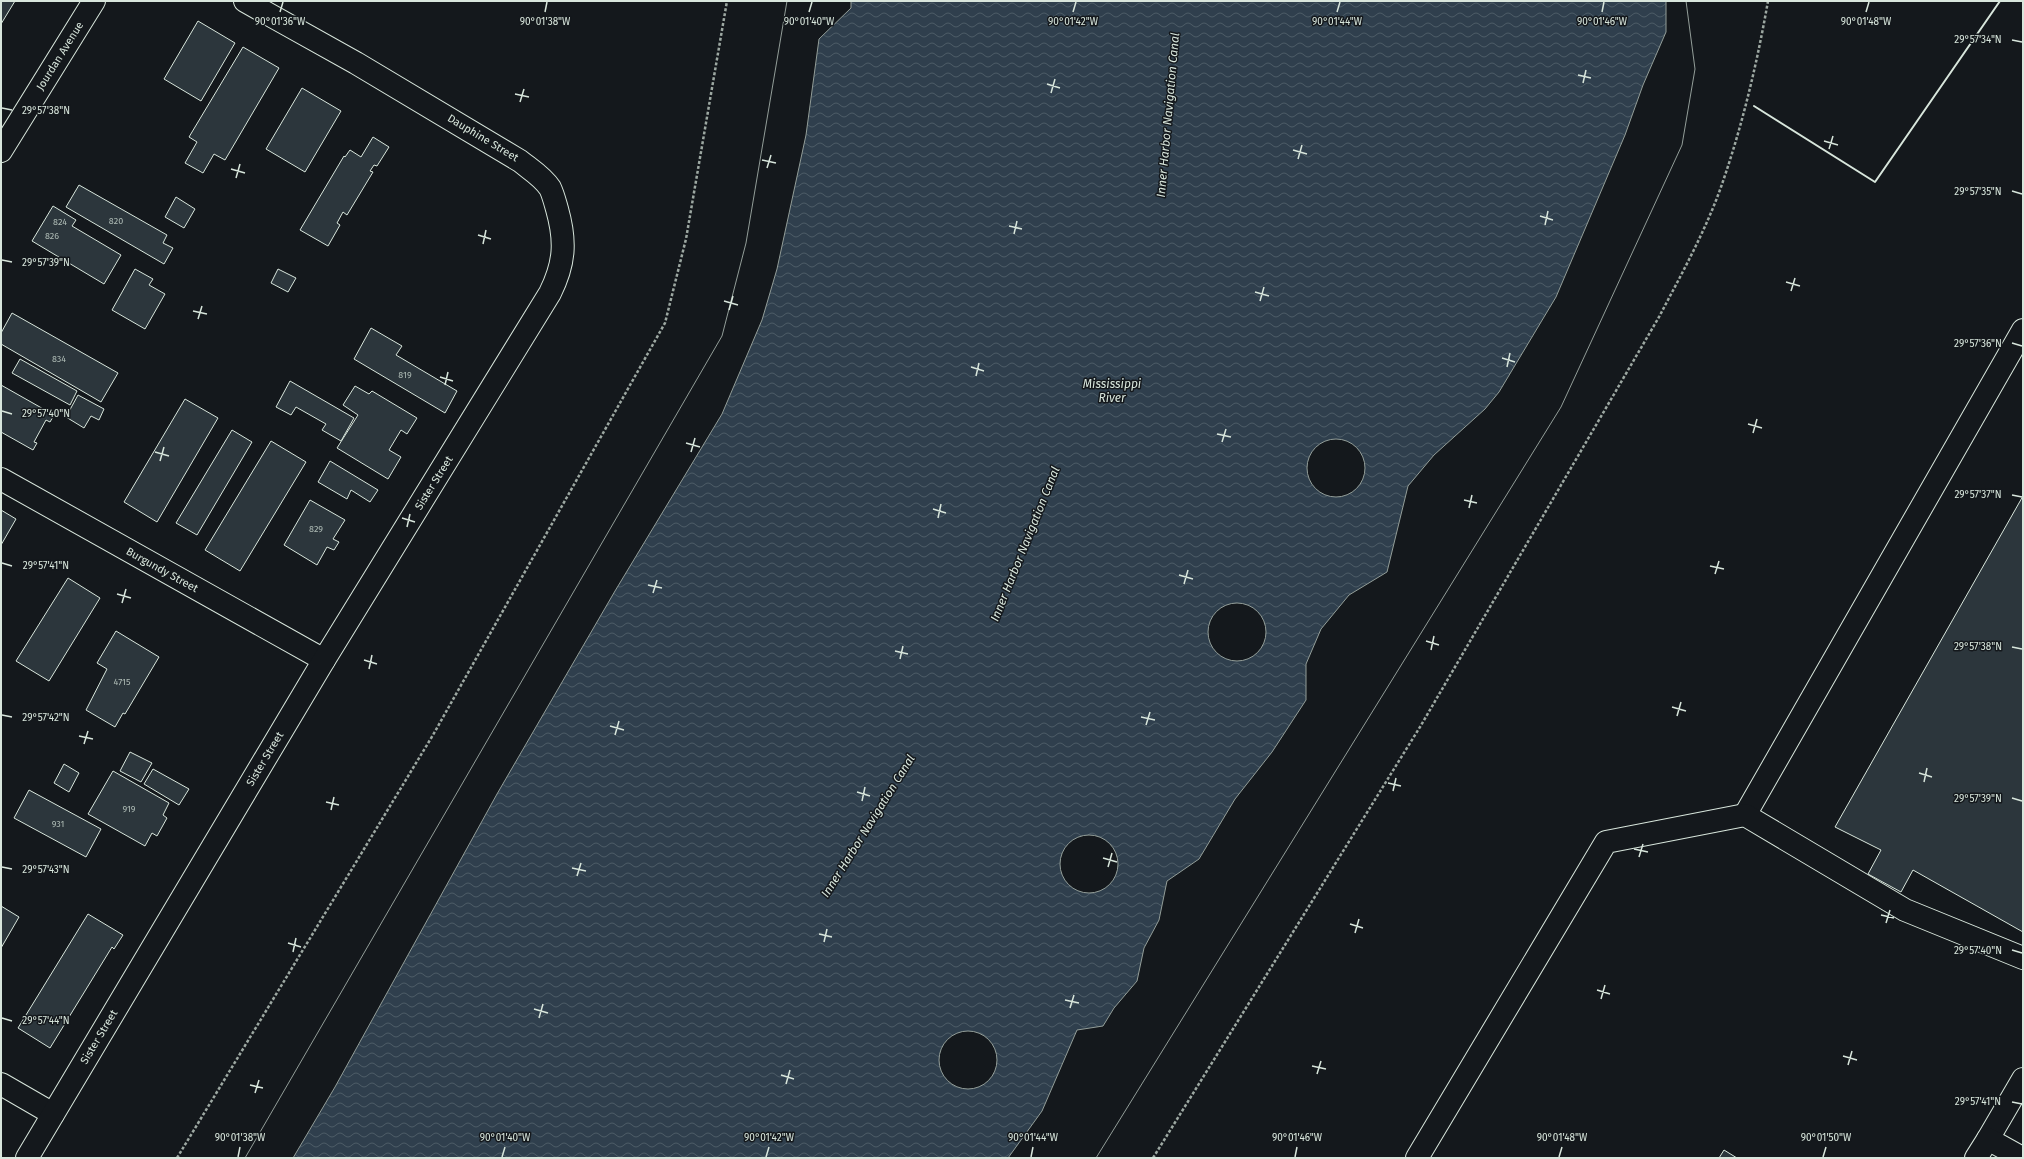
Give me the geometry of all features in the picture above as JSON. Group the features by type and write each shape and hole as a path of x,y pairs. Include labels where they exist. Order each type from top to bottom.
{"street":[{"name":"Jourdan Avenue","path":"1,151 94,1"},
{"name":"Dauphine Street","path":"245,1 356,63 520,161 538,175 550,188 562,228 564,243 560,268 550,293 508,363"},
{"path":"1745,815 2023,330"},
{"name":"Sister Street","path":"27,1158 324,660 508,363"},
{"name":"Burgundy Street","path":"1,480 324,660"},
{"path":"1416,1158 1606,842 1745,815 1905,910 2023,958"},
{"path":"1976,1158 2023,1079"},
{"path":"1,1084 53,1114"},
{"path":"1988,1139 2022,1158"}],"path":[{"path":"177,1158 433,735 665,323 686,239 727,1"},
{"path":"1153,1158 1420,727 1662,310 1693,251 1720,188 1740,127 1768,1"}],"water":[{"name":"Mississippi River","path":"789,1 1684,1 1693,70 1094,1158 247,1158 724,337 748,243"}],"pier":[{"path":"787,1 851,1 851,8 819,39 806,135 777,269 762,320 722,414 615,591 497,794 335,1087 293,1158 245,1158 722,336 746,243"},
{"path":"1666,1 1686,1 1695,69 1682,145 1561,407 1096,1158 1008,1158 1042,1111 1077,1030 1103,1026 1114,1008 1137,981 1144,948 1159,920 1167,881 1199,859 1235,799 1272,752 1306,700 1306,664 1321,629 1349,595 1387,572 1408,486 1434,455 1485,409 1499,392 1556,297 1625,135 1643,85 1666,32"},
{"path":"1330,439 1342,439 1357,447 1365,462 1365,474 1357,489 1342,497 1330,497 1315,489 1307,474 1307,462 1315,447"},
{"path":"1231,603 1243,603 1258,611 1266,626 1266,638 1258,653 1243,661 1231,661 1216,653 1208,638 1208,626 1216,611"},
{"path":"1083,835 1095,835 1110,843 1118,858 1118,870 1110,885 1095,893 1083,893 1068,885 1060,870 1060,858 1068,843"},
{"path":"962,1031 974,1031 989,1039 997,1054 997,1066 989,1081 974,1089 962,1089 947,1081 939,1066 939,1054 947,1039"}],"building":[{"path":"1,1 15,1 1,24"},
{"path":"198,21 235,43 201,101 164,79"},
{"path":"243,47 279,68 225,160 214,154 203,173 185,163 197,142 189,137"},
{"path":"302,88 341,111 305,172 266,149"},
{"path":"373,137 389,147 377,166 374,165 370,171 373,172 347,215 343,212 337,223 340,225 328,246 300,230 344,156 345,157 350,150 361,157"},
{"path":"79,185 167,235 163,243 173,248 164,264 66,207"},
{"path":"176,197 195,209 184,228 165,217"},
{"path":"53,206 76,220 72,226 121,255 104,284 32,241"},
{"path":"135,269 153,279 149,285 165,294 145,329 112,310"},
{"path":"278,269 296,278 288,292 271,283"},
{"path":"12,313 118,373 101,402 1,344 1,333"},
{"path":"371,328 402,346 396,355 457,391 445,413 354,359"},
{"path":"20,359 77,391 70,405 12,373"},
{"path":"290,381 354,418 341,441 322,430 326,424 296,407 291,415 276,407"},
{"path":"1,385 54,415 50,422 46,420 34,442 37,443 33,450 1,432"},
{"path":"355,386 369,394 372,391 417,418 407,434 401,430 389,450 401,457 388,479 337,448 358,415 343,405"},
{"path":"78,395 104,409 99,420 91,416 84,428 66,417"},
{"path":"185,399 218,418 157,522 124,502"},
{"path":"232,430 252,442 197,535 176,523"},
{"path":"271,441 306,462 240,571 205,550"},
{"path":"330,461 378,490 370,502 351,490 347,499 318,482"},
{"path":"2023,496 2023,932 1913,870 1901,892 1868,874 1881,850 1835,827"},
{"path":"310,500 345,520 333,539 339,542 334,550 327,547 317,565 284,545"},
{"path":"1,510 16,519 1,545"},
{"path":"68,578 100,598 49,681 16,661"},
{"path":"116,631 159,657 125,714 123,713 115,727 86,710 107,669 97,663"},
{"path":"130,752 152,763 141,782 120,771"},
{"path":"64,764 79,773 69,792 54,783"},
{"path":"153,769 189,789 179,805 144,784"},
{"path":"113,771 169,803 163,815 167,818 157,836 152,833 145,846 88,814"},
{"path":"29,790 101,829 86,857 14,818"},
{"path":"1,906 19,917 1,948"},
{"path":"88,914 123,935 114,949 112,947 50,1048 18,1028"},
{"path":"1724,1150 1737,1158 1719,1158"}],"wall":[{"path":"1754,106 1875,182 2000,1"}],"water label":[{"name":"Inner Harbor Navigation Canal","path":"1168,115"},
{"name":"Inner Harbor Navigation Canal","path":"1025,544"},
{"name":"Inner Harbor Navigation Canal","path":"868,826"}]}
